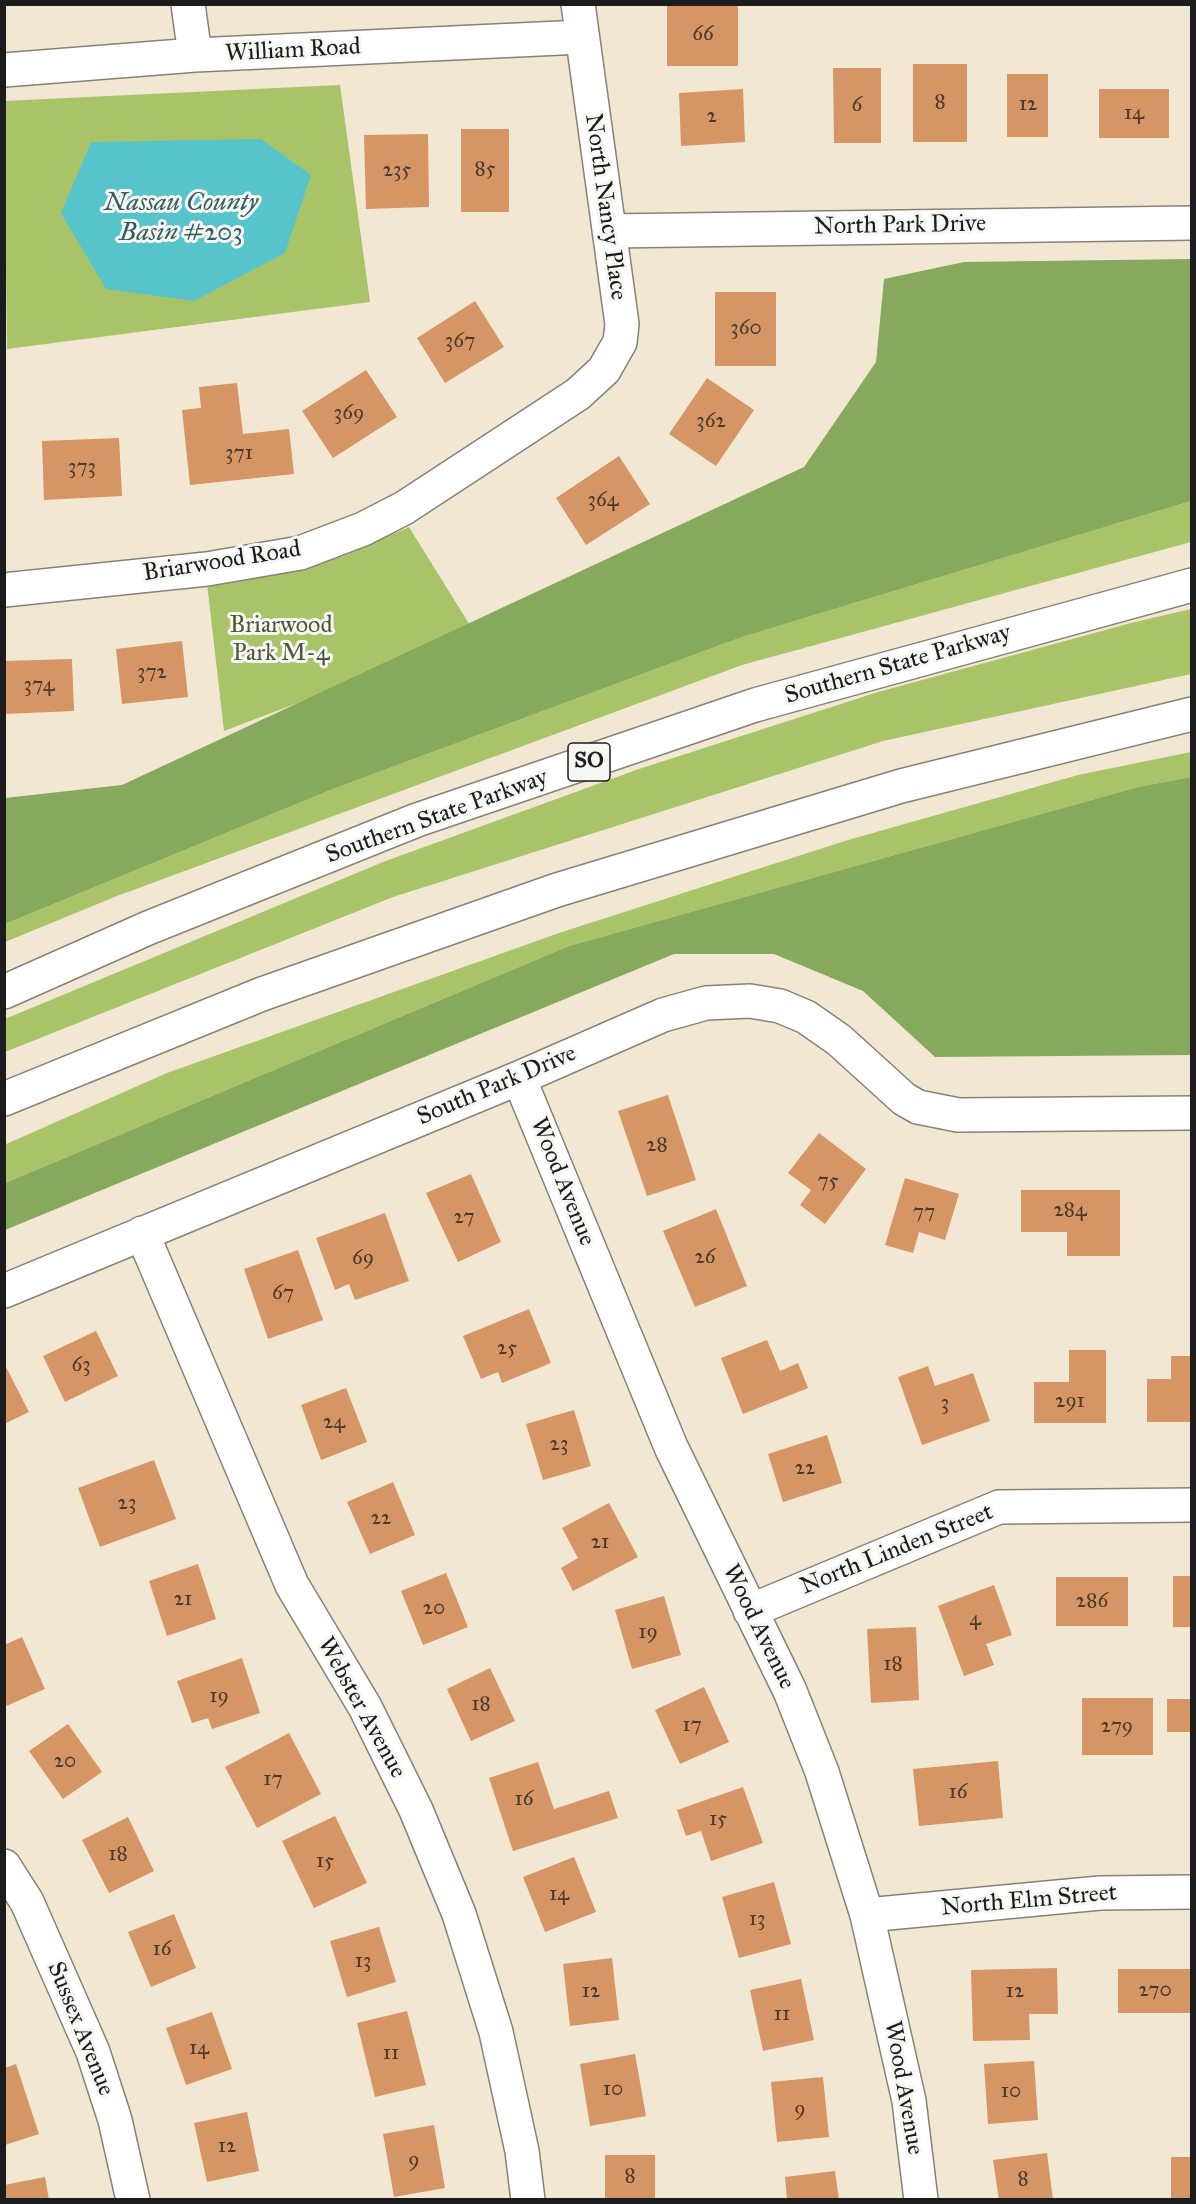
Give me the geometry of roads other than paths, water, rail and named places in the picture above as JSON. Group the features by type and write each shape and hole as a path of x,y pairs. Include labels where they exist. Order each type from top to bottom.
{"main road":[{"path":"188,4 195,55"},
{"name":"North Nancy Place","path":"578,4 621,324 620,342 604,370 578,394"},
{"name":"William Road","path":"4,70 195,55 582,36"},
{"name":"North Park Drive","path":"609,231 1191,223"},
{"name":"Briarwood Road","path":"4,590 207,569 300,553 363,529 404,508 578,394"},
{"name":"Southern State Parkway","path":"4,992 148,928 429,816 755,705 937,652 1191,585"},
{"path":"4,1098 262,993 557,890 901,786 1191,714"},
{"name":"South Park Drive","path":"4,1291 519,1078 663,1015 706,1003 750,1002 780,1006 806,1017 839,1040 904,1099 918,1107 958,1115 1191,1113"},
{"name":"Wood Avenue","path":"519,1078 671,1447 790,1691 818,1762 867,1915 909,2101 921,2199"},
{"name":"Webster Avenue","path":"142,1233 292,1585 365,1707 416,1810 459,1914 496,2032 522,2151 528,2199"},
{"name":"North Linden Street","path":"750,1611 999,1507 1191,1505"},
{"name":"Sussex Avenue","path":"4,1866 27,1902 93,2052 115,2120 133,2199"},
{"name":"North Elm Street","path":"867,1915 1100,1893 1191,1892"}],"water":[{"name":"Nassau County Basin #203","path":"261,139 311,175 285,253 194,301 106,289 61,213 91,142"}],"park label":[{"name":"Briarwood Park M-4","path":"281,640"}]}
